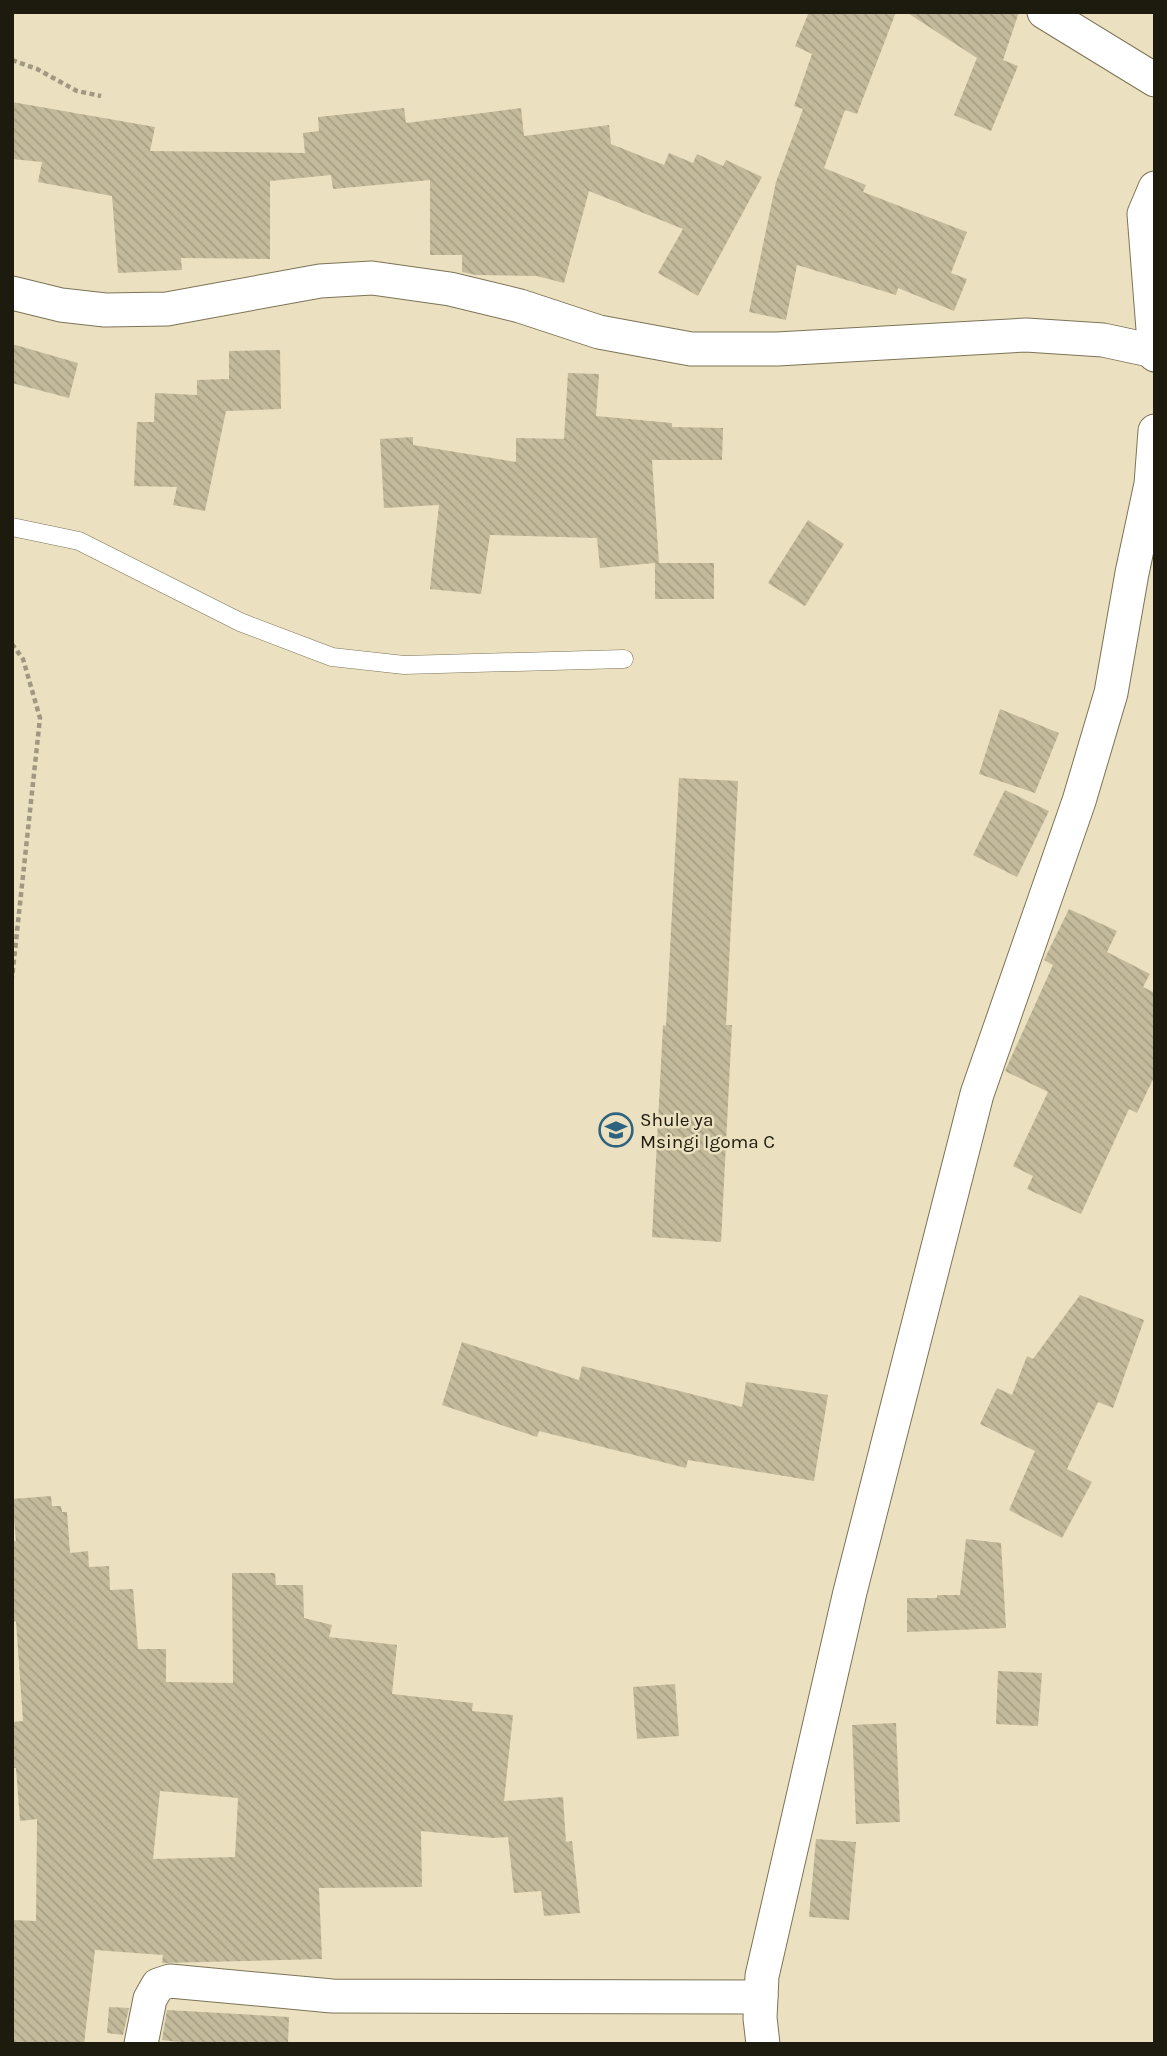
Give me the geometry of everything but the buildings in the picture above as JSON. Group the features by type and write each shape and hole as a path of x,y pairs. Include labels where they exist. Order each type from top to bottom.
{"street":[{"path":"1044,12 1155,80"},
{"path":"12,293 61,306 105,310 167,309 320,281 372,278 450,289 520,306 598,332 691,349 777,349 1026,335 1103,340 1155,353 1144,214 1155,188"},
{"path":"763,2044 760,2018 762,1976 850,1592 977,1094 1079,801 1111,693 1132,573 1152,484 1155,431"},
{"path":"141,2044 150,1999 158,1985 170,1981 332,1996 761,1997"}],"lane":[{"path":"12,527 79,541 240,622 332,657 404,665 624,659"}],"path":[{"path":"12,60 37,69 77,91 101,96"},
{"path":"12,644 23,659 40,718 12,978"}],"place":[{"name":"Shule ya Msingi Igoma C","path":"616,1130"}]}
